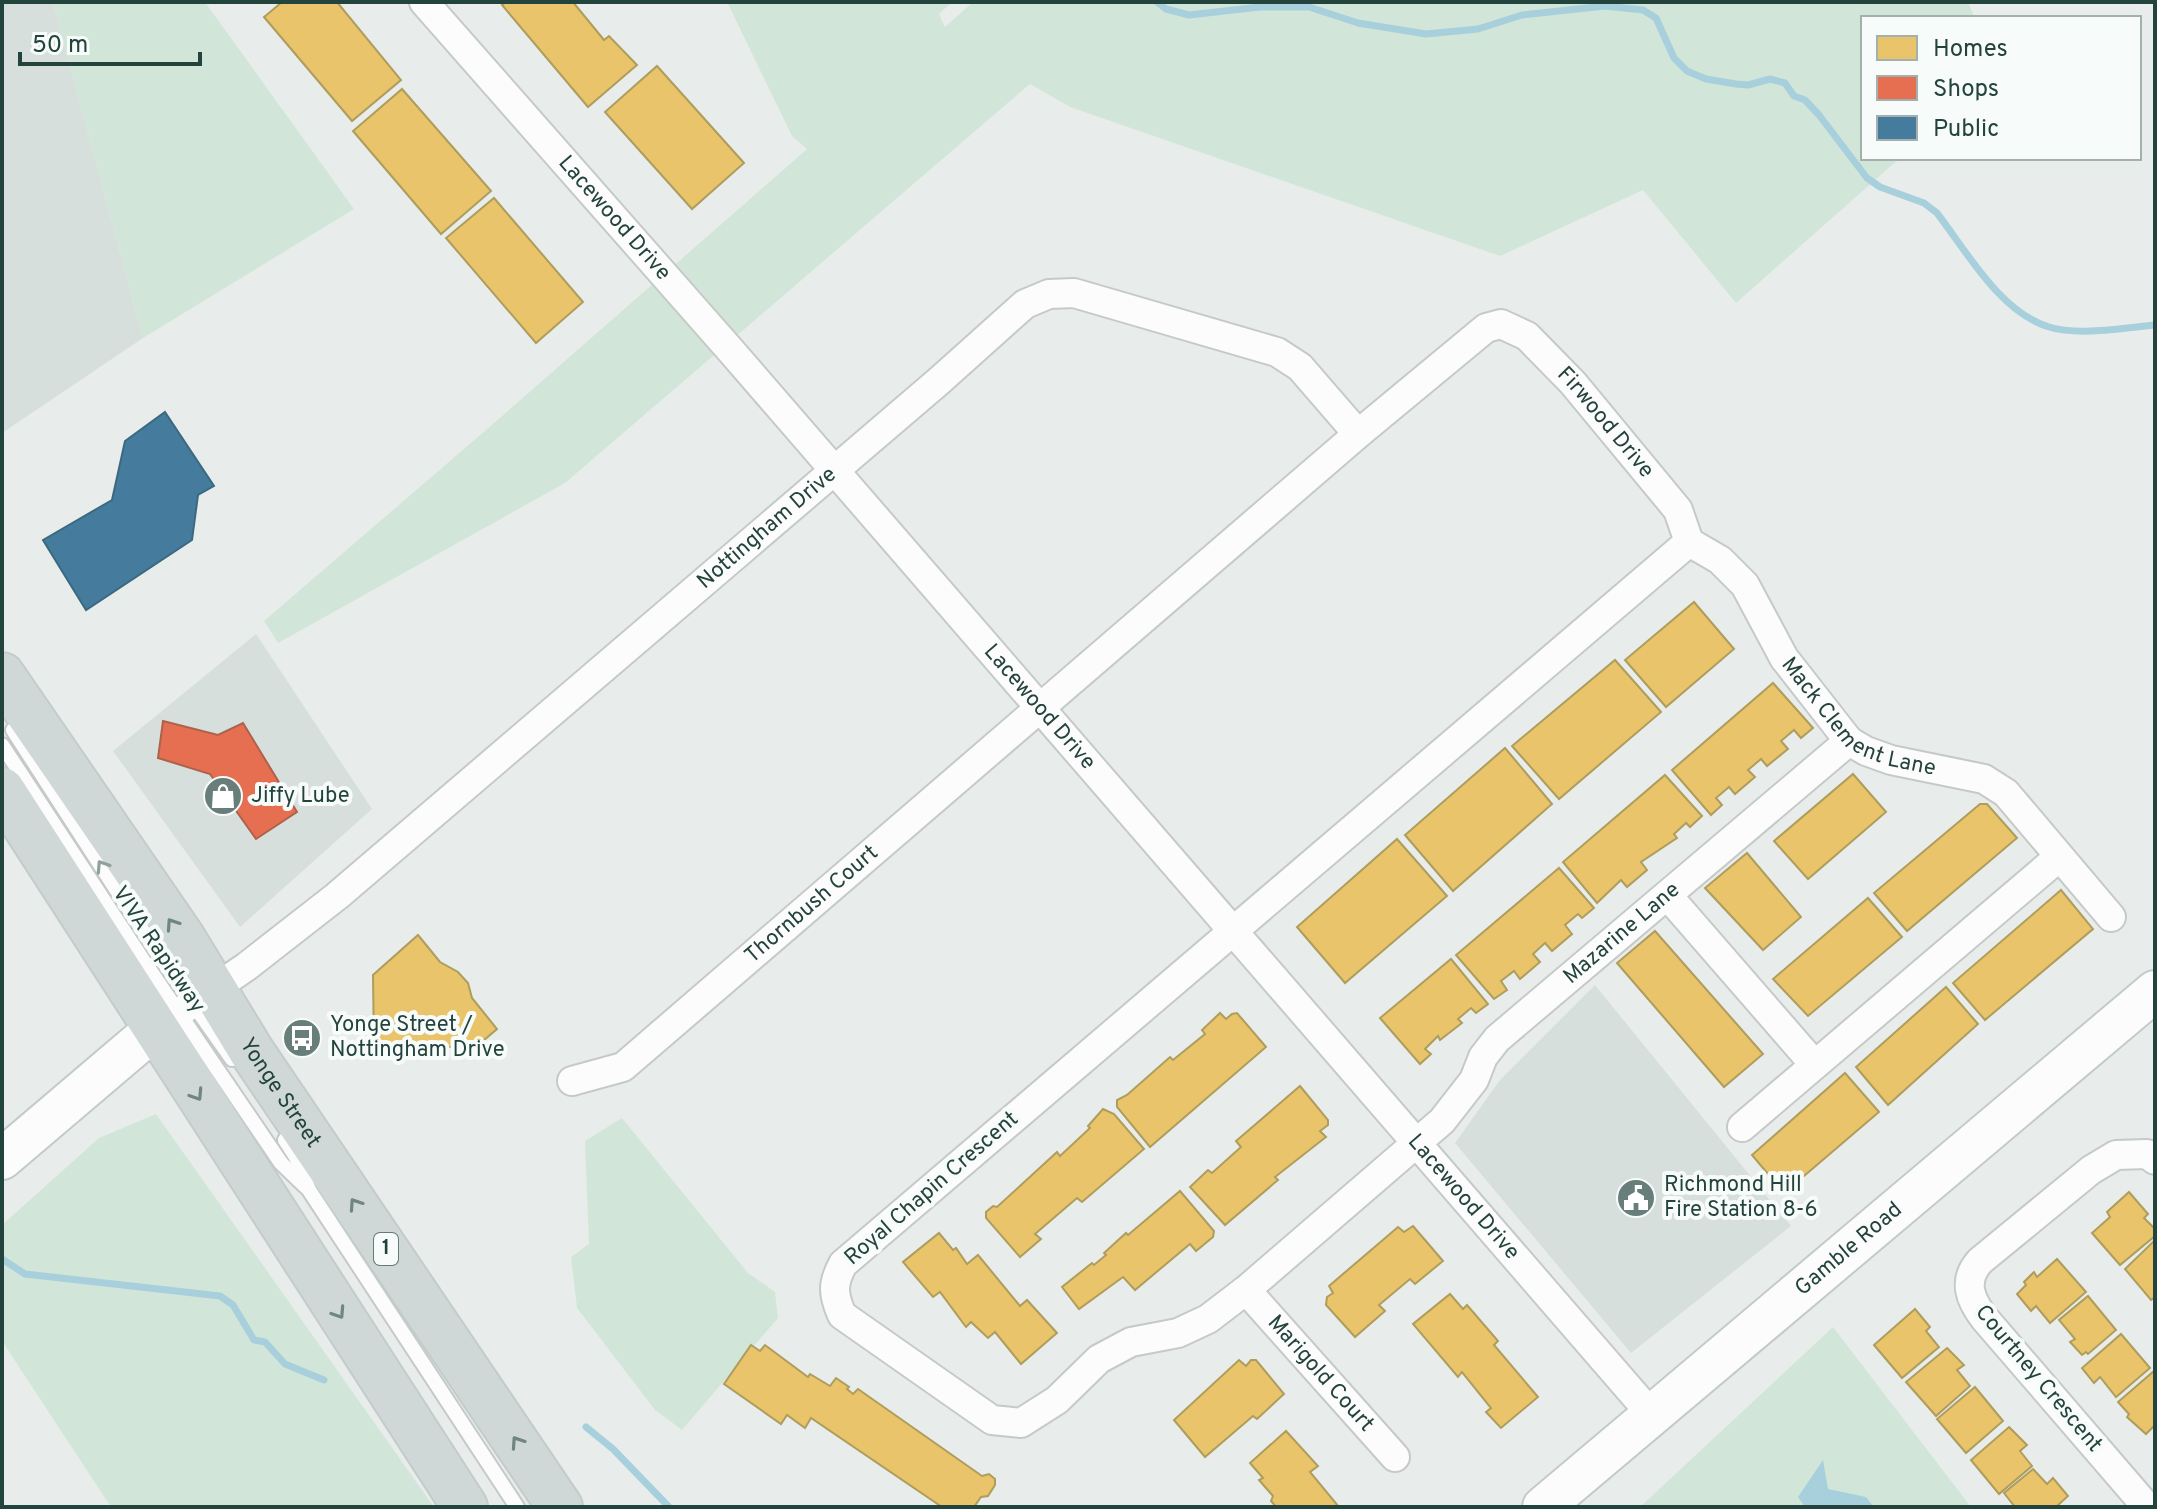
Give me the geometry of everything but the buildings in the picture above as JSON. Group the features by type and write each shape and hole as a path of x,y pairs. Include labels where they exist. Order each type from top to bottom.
{"main road":[{"name":"Yonge Street","path":"2,675 174,925 185,1009 465,1507"},
{"name":"Yonge Street","path":"2,790 185,1009 560,1507"},
{"name":"Gamble Road","path":"1543,1507 2155,991"},
{"path":"2,1159 185,1009"}],"street":[{"name":"Lacewood Drive","path":"424,2 834,470 1651,1414"},
{"name":"Nottingham Drive","path":"185,1009 349,887 1025,304 1049,294 1074,293 1277,352 1300,367 1358,434"},
{"name":"Firwood Drive","path":"1041,709 1358,434 1486,328 1501,324 1527,336 1573,383 1678,510 1689,542"},
{"name":"Mack Clement Lane","path":"1689,542 1720,560 1745,585 1784,658 1849,741 1891,760 1984,779 2006,793 2111,917"},
{"path":"1232,931 1689,542"},
{"name":"Thornbush Court","path":"572,1081 623,1067 1041,709"},
{"name":"Mazarine Lane","path":"1416,1142 1460,1101 1474,1080 1483,1057 1497,1039 1849,741"},
{"path":"1742,1127 2059,857"},
{"path":"1668,896 1814,1064"},
{"name":"Royal Chapin Crescent","path":"1232,931 843,1264 834,1279 833,1295 842,1315 992,1420 1021,1423 1057,1400 1099,1359 1131,1342 1178,1333 1208,1319 1246,1290 1416,1142"},
{"name":"Courtney Crescent","path":"2147,1507 1985,1319 1971,1301 1969,1286 1973,1268 1980,1261 2091,1170 2116,1155 2147,1154 2155,1160"},
{"name":"Marigold Court","path":"1246,1290 1395,1457"}],"lane":[{"name":"VIVA Rapidway","path":"2,713 158,954 185,1009 242,1075"},
{"name":"VIVA Rapidway","path":"2,745 185,1009 281,1163 309,1190"},
{"name":"VIVA Rapidway","path":"273,1122 296,1157 309,1190 517,1507"}],"shaded area":[{"path":"2,2 53,2 143,338 2,433"},
{"path":"256,634 372,809 240,927 113,751"},
{"path":"1595,985 1791,1226 1631,1353 1455,1143 1500,1080"}],"green space":[{"path":"53,2 205,2 354,209 143,338"},
{"path":"727,2 952,2 939,14 945,27 973,2 1968,2 1974,16 1861,16 1861,160 1898,160 1736,303 1643,190 1500,256 1070,107 1030,84 565,483 278,643 264,621 807,149 792,136"},
{"path":"156,1114 434,1507 111,1507 2,1341 2,1225 99,1138"},
{"path":"622,1118 748,1273 775,1292 778,1318 682,1430 655,1410 577,1308 571,1257 589,1244 585,1141"},
{"path":"1833,1327 1971,1507 1640,1507"}],"water":[{"path":"1823,1460 1828,1489 1866,1497 1874,1507 1805,1507 1798,1497"}],"waterway":[{"path":"1157,2 1166,9 1189,15 1260,7 1309,7 1358,23 1426,34 1478,29 1522,15 1605,6 1643,10 1656,18 1674,58 1687,71 1706,79 1736,84 1748,85 1770,79 1785,83 1794,96 1805,100 1819,115 1867,178 1880,187 1924,203 1937,213 2000,295 2031,319 2049,327 2074,331 2155,325"},
{"path":"2,1259 25,1274 220,1296 233,1305 254,1340 265,1342 285,1364 324,1380"},
{"path":"586,1427 613,1449 669,1507"}],"place":[{"name":"Jiffy Lube","path":"223,796"},
{"name":"Yonge Street / Nottingham Drive","path":"302,1038"},
{"name":"Richmond Hill Fire Station 8-6","path":"1636,1198"}]}
